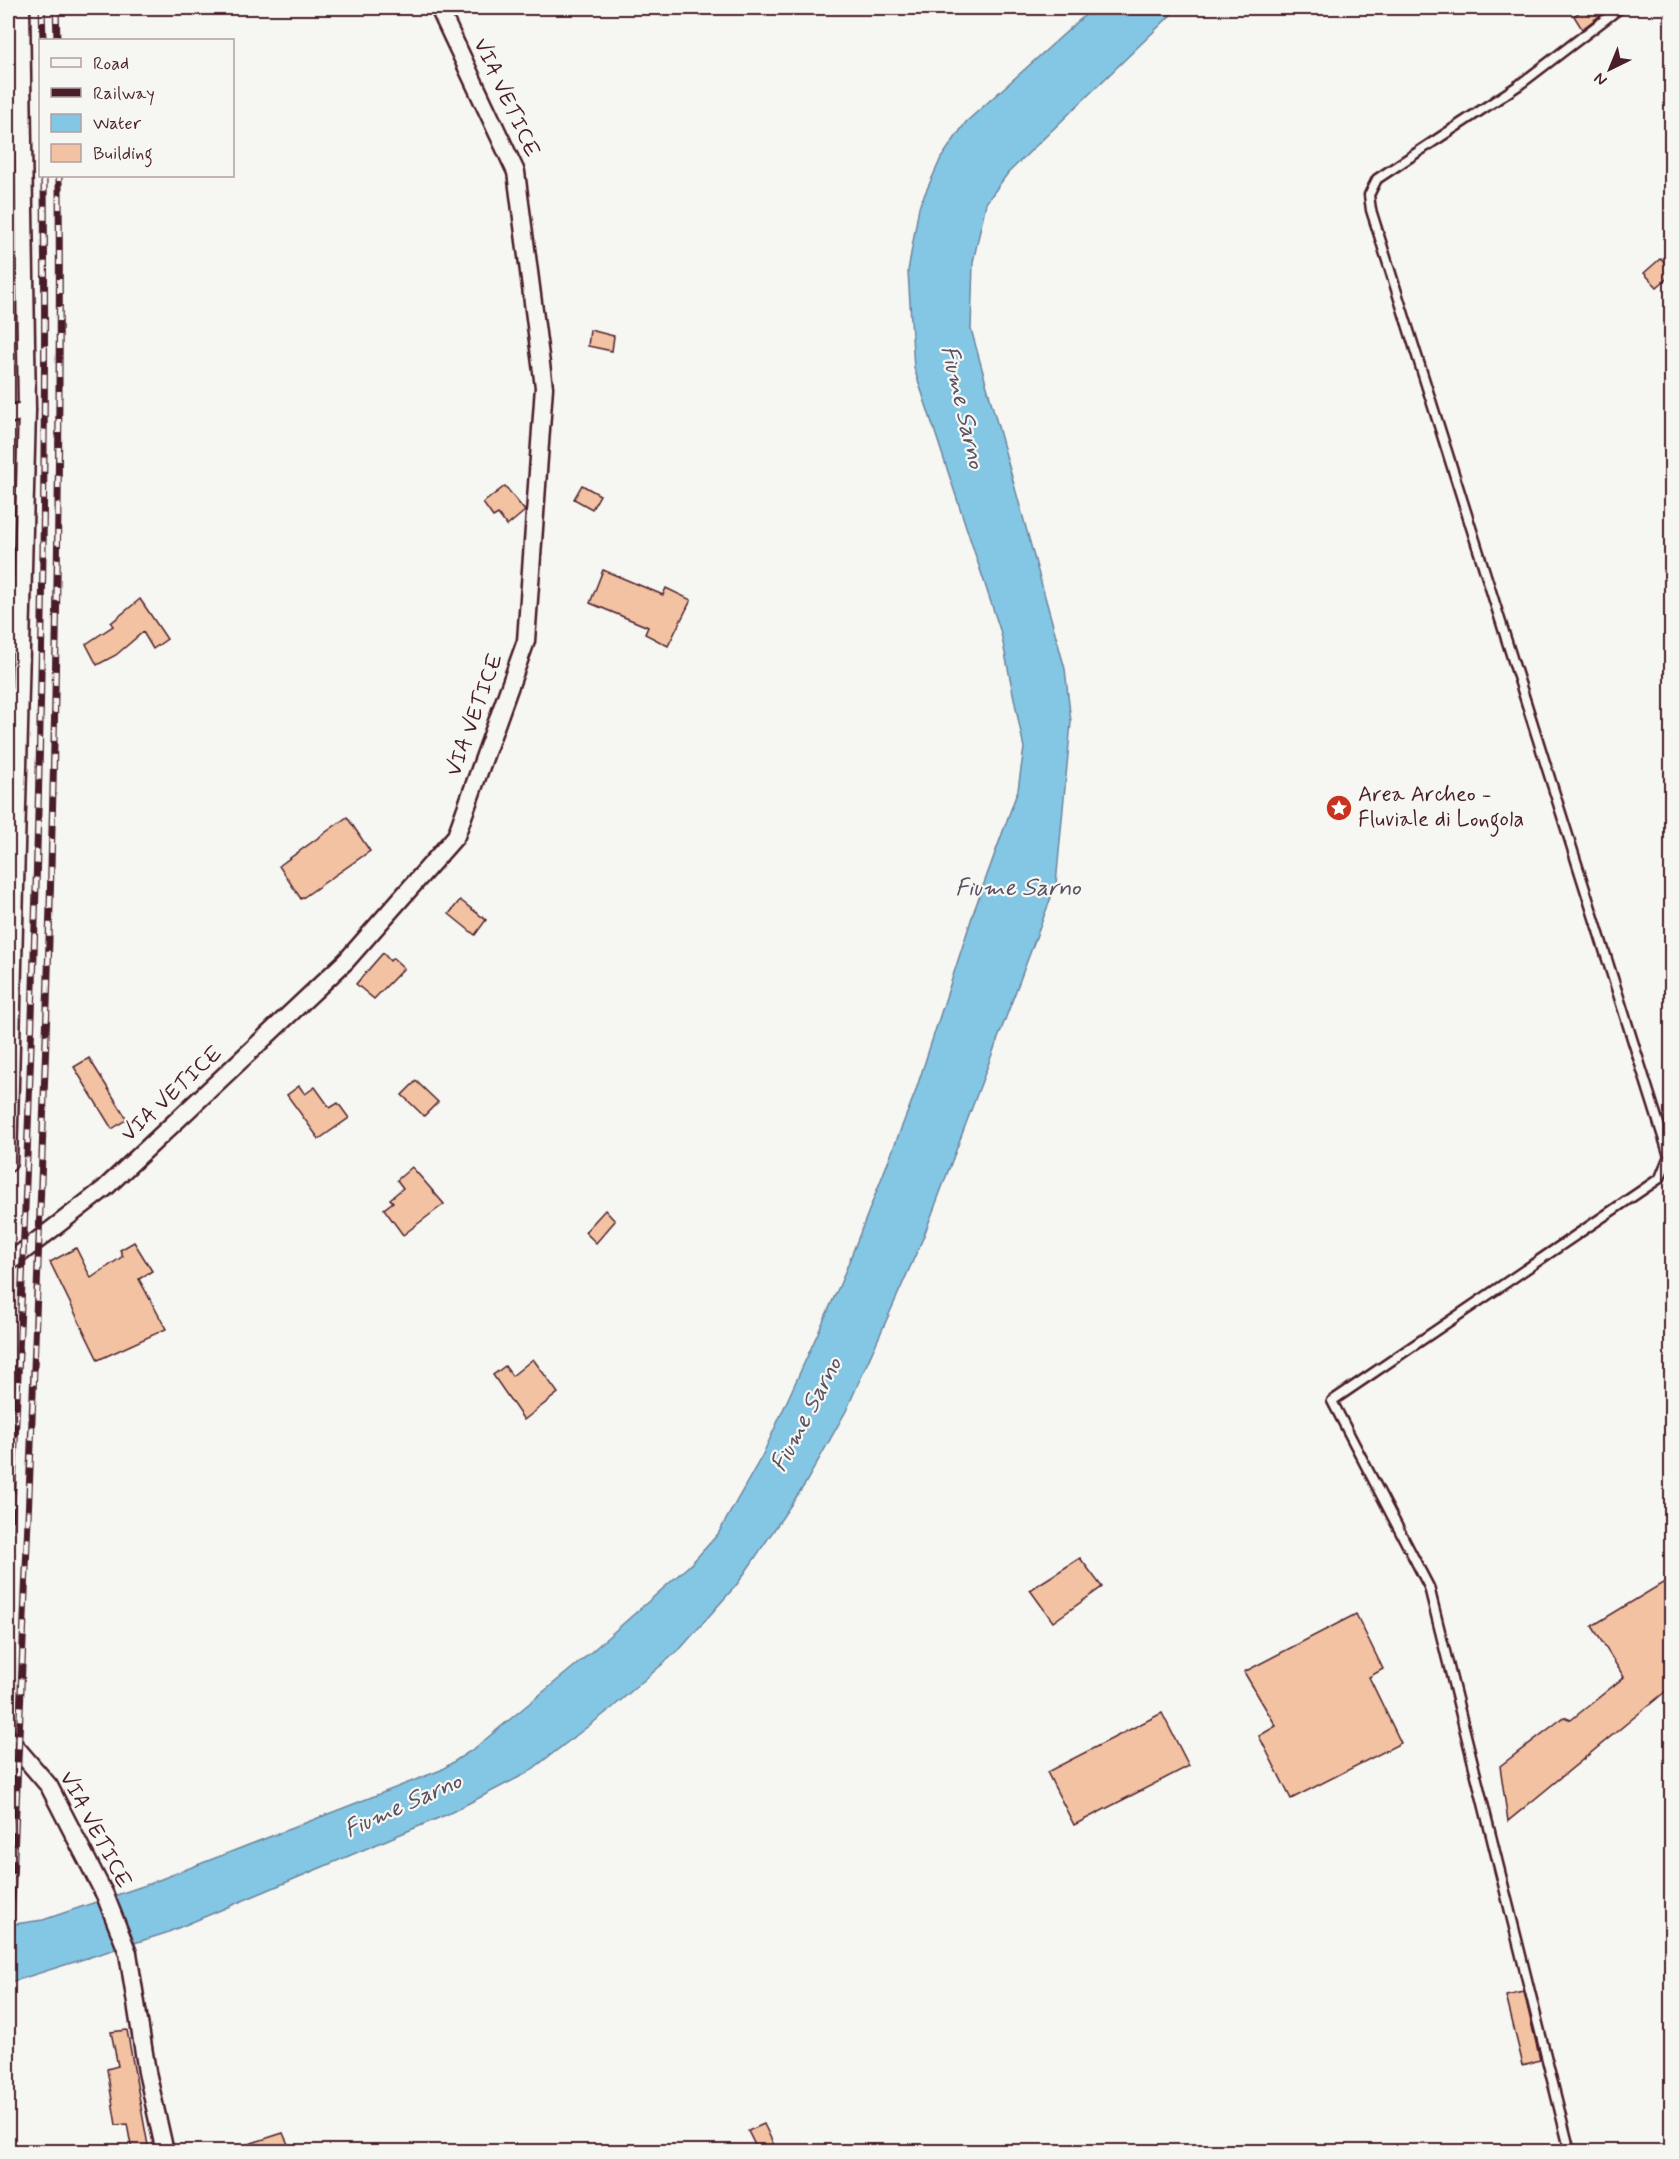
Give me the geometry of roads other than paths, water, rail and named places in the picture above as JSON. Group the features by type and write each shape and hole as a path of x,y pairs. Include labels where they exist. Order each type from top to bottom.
{"street":[{"path":"8,1163 27,410 21,8"},
{"name":"VIA VETICE","path":"8,1263 104,1189 346,961 456,836 526,641 544,387 516,172 439,8"},
{"path":"8,416 27,410"},
{"name":"VIA VETICE","path":"8,1738 49,1786 105,1895 129,1953 147,2072 165,2151"}],"lane":[{"path":"1570,2151 1429,1587 1332,1401 1660,1178 1668,1156 1371,210 1369,195 1377,178 1519,85 1620,8"}],"water":[{"name":"Fiume Sarno","path":"1093,8 1178,8 1008,173 986,203 973,262 971,329 1065,669 1071,722 1056,884 923,1238 846,1411 805,1484 738,1583 681,1648 612,1708 527,1773 448,1814 166,1933 8,1983 8,1925 43,1920 146,1885 441,1770 475,1748 582,1660 692,1563 718,1534 763,1454 841,1282 915,1093 974,911 1018,790 1024,748 1001,633 914,368 908,271 919,207 941,158 966,122"}],"railway":[{"path":"42,8 43,39"},
{"path":"56,8 57,39"},
{"path":"8,1591 24,1237 36,883 45,353 44,177"},
{"path":"8,2000 36,1316 51,860 59,404 59,177"}],"place":[{"name":"Area Archeo - Fluviale di Longola","path":"1339,808"}]}
